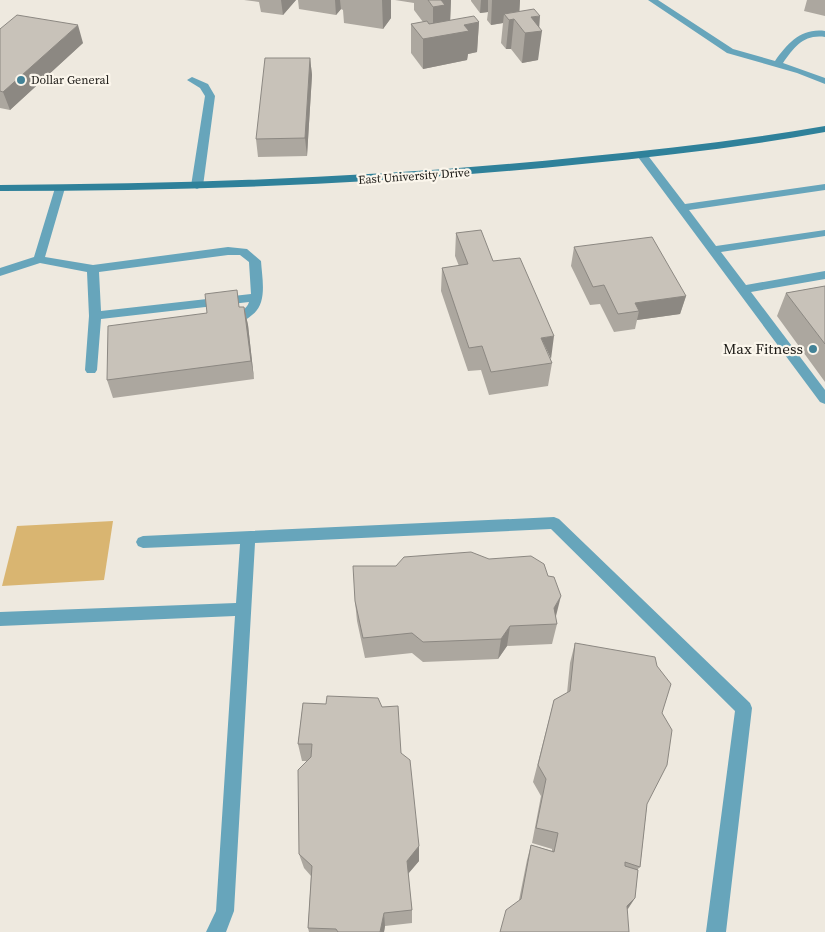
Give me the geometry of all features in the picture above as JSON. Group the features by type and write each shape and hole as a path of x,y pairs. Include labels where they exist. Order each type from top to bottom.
{"main road":[{"name":"East University Drive","path":"0,188 197,186 394,178 642,155 825,129"}],"street":[{"path":"192,80 204,86 210,96 197,186"}],"lane":[{"path":"652,0 730,51 778,64 825,81"},
{"path":"778,64 798,38 818,32 825,34"},
{"path":"642,155 825,399"},
{"path":"682,208 825,187"},
{"path":"38,259 60,188"},
{"path":"714,250 825,232"},
{"path":"0,272 38,259 93,269 228,251 243,252 255,261 257,298 253,309 242,317"},
{"path":"91,370 96,316 93,269"},
{"path":"743,289 825,275"},
{"path":"96,316 188,311 257,298"},
{"path":"143,542 554,524 744,708 716,932"},
{"path":"216,932 225,911 248,537"},
{"path":"0,619 244,609"}],"shaded area":[{"path":"113,521 104,580 2,586 17,526"}],"building":[{"path":"428,0 441,0 445,5 433,7"},
{"path":"534,9 540,16 531,17 542,31 525,33 514,19 509,20 504,14"},
{"path":"17,15 78,25 3,92 0,91 0,29"},
{"path":"474,16 479,22 464,25 469,31 423,39 411,24 427,21 429,24"},
{"path":"265,58 310,58 305,138 256,139"},
{"path":"481,230 493,261 520,258 554,336 541,338 552,363 491,372 482,346 469,348 442,268 468,264 456,233"},
{"path":"652,237 686,296 635,303 639,311 618,314 604,285 593,287 574,247"},
{"path":"825,286 825,344 786,293"},
{"path":"237,290 239,307 244,307 251,361 107,380 108,326 207,313 205,294"},
{"path":"471,552 489,559 531,556 544,564 548,576 554,577 561,596 554,608 557,624 510,626 501,639 423,642 412,633 363,638 355,601 353,566 396,566 404,557"},
{"path":"575,643 655,657 657,666 671,684 662,713 672,730 667,765 647,804 640,867 625,862 625,866 638,870 635,898 627,906 629,932 500,932 506,910 521,899 531,845 554,852 558,833 536,828 546,779 538,765 554,700 570,691"},
{"path":"327,696 378,698 382,707 398,706 401,753 410,760 419,846 407,861 412,910 384,913 380,932 338,932 336,929 308,928 312,866 299,854 298,770 311,757 312,744 298,744 303,703 326,704"}],"place":[{"name":"Dollar General","path":"21,80"},
{"name":"Max Fitness","path":"813,349"}]}
